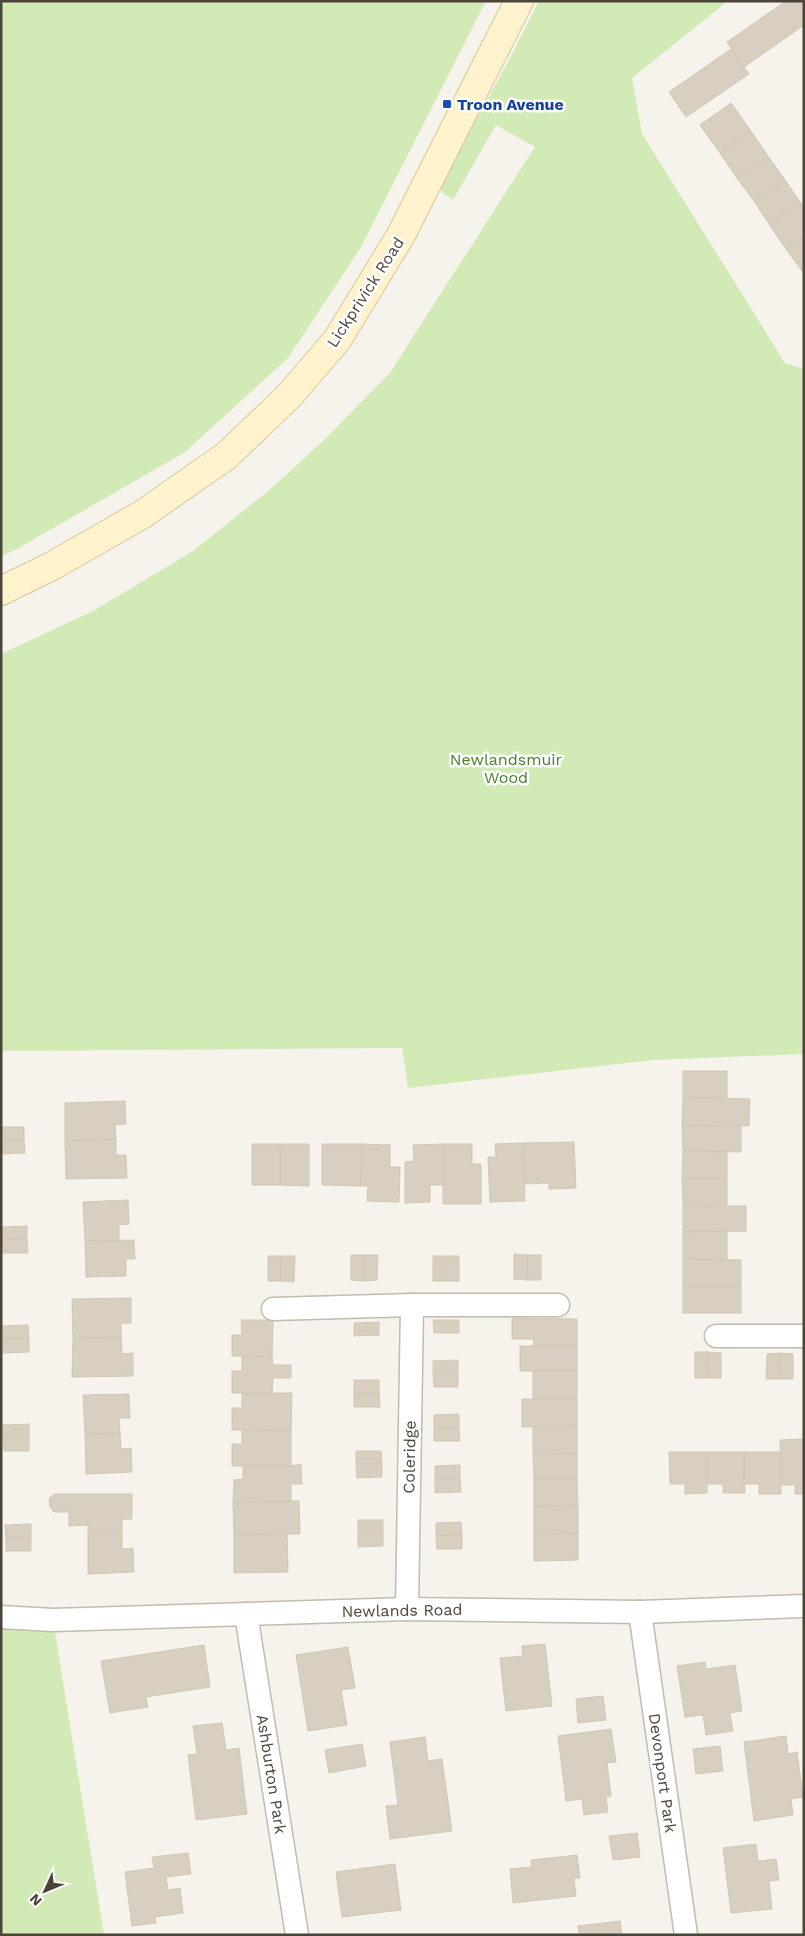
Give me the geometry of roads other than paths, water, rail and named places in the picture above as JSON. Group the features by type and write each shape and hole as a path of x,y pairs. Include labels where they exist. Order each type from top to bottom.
{"street":[{"name":"Lickprivick Road","path":"1,591 52,566 142,514 226,456 288,397 337,340 401,235 519,1"},
{"path":"273,1308 412,1304 558,1305"},
{"name":"Coleridge","path":"407,1609 412,1304"},
{"path":"716,1336 804,1336"},
{"name":"Newlands Road","path":"1,1617 53,1620 407,1609 640,1612 804,1606"},
{"name":"Devonport Park","path":"640,1612 686,1935"},
{"name":"Ashburton Park","path":"246,1614 297,1935"}],"place":[{"name":"Troon Avenue","path":"447,104"}],"park label":[{"name":"Newlandsmuir Wood","path":"506,768"}]}
